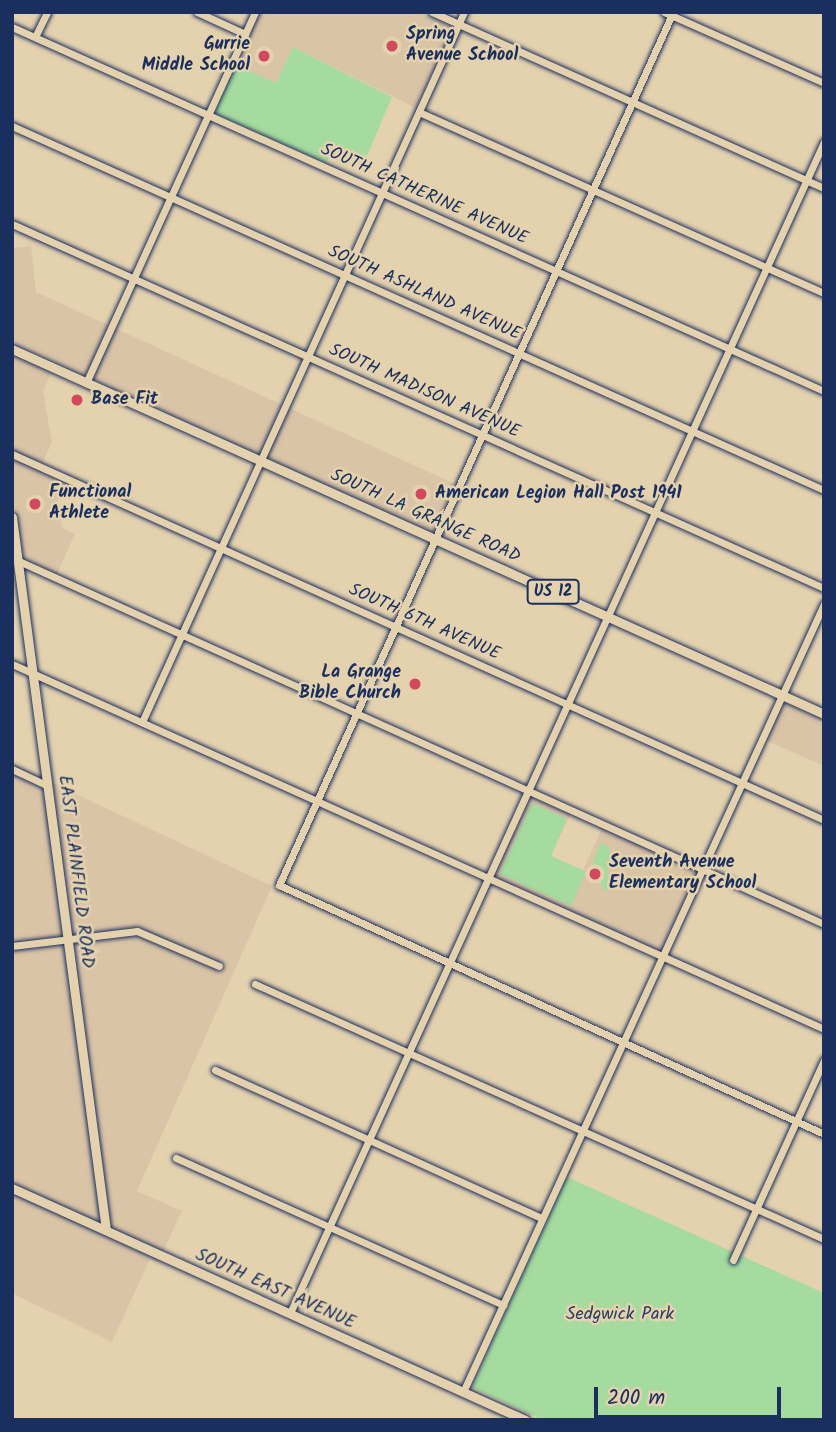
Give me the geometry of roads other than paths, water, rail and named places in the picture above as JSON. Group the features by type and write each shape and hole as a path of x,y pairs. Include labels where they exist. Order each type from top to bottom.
{"main road":[{"name":"SOUTH LA GRANGE ROAD","path":"12,349 824,714"},
{"name":"EAST PLAINFIELD ROAD","path":"12,517 15,559 33,673 106,1230"},
{"name":"SOUTH EAST AVENUE","path":"12,1188 525,1420"}],"street":[{"path":"35,37 47,12"},
{"path":"197,12 245,34"},
{"path":"86,383 255,12"},
{"path":"432,12 824,188"},
{"path":"142,722 464,12"},
{"path":"824,83 670,13 632,103 315,800 279,885 448,966 824,1134"},
{"name":"SOUTH CATHERINE AVENUE","path":"12,27 824,391"},
{"path":"419,112 824,293"},
{"name":"SOUTH ASHLAND AVENUE","path":"12,126 824,491"},
{"path":"290,1314 824,142"},
{"name":"SOUTH MADISON AVENUE","path":"12,224 824,588"},
{"name":"SOUTH 6TH AVENUE","path":"12,454 824,820"},
{"path":"15,559 824,924"},
{"path":"463,1392 824,604"},
{"path":"12,664 824,1029"},
{"path":"12,769 47,785"},
{"path":"12,946 137,931 219,966"},
{"path":"255,984 824,1239"},
{"path":"733,1260 824,1060"},
{"path":"215,1069 542,1218"},
{"path":"176,1158 503,1305"}],"place":[{"name":"Spring Avenue School","path":"392,46"},
{"name":"Gurrie Middle School","path":"264,56"},
{"name":"Base Fit","path":"77,400"},
{"name":"American Legion Hall Post 1941","path":"421,494"},
{"name":"Functional Athlete","path":"35,504"},
{"name":"La Grange Bible Church","path":"415,684"},
{"name":"Seventh Avenue Elementary School","path":"595,874"}],"park label":[{"name":"Sedgwick Park","path":"620,1315"}]}
